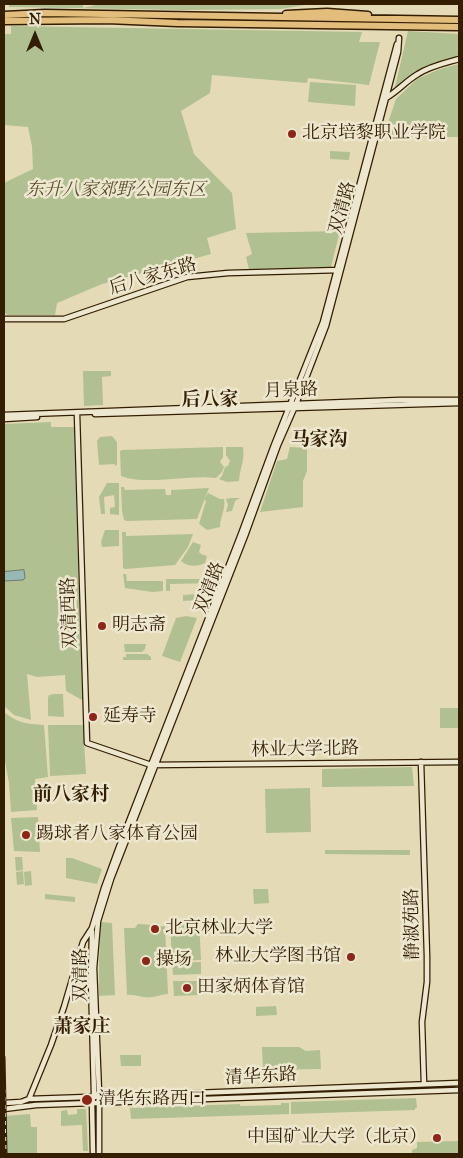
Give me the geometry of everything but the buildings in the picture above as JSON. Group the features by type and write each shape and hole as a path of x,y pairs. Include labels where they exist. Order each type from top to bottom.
{"highway":[{"path":"227,17 327,12 364,15 459,16"},
{"path":"4,15 45,13 227,17 459,28"},
{"path":"4,21 107,20 176,23 459,20"}],"main road":[{"path":"399,38 398,52 384,98 399,38"},
{"path":"384,98 396,92 420,72 459,59"},
{"name":"双清路","path":"96,1094 94,968 98,921 111,879 323,322 339,270 384,98"},
{"name":"后八家东路","path":"4,319 64,319 187,277 228,273 339,270"},
{"name":"月泉路","path":"4,415 459,402"},
{"name":"月泉路","path":"4,419 77,414 292,406"},
{"name":"双清西路","path":"77,414 87,743 154,765"},
{"name":"静淑苑路","path":"421,762 428,956 422,1022 425,1084"},
{"name":"林业大学北路","path":"154,765 459,762"},
{"name":"双清路","path":"29,1099 64,1007 83,942 92,928 111,869 154,765"},
{"name":"双清路","path":"92,928 91,979 96,1094"},
{"name":"清华东路","path":"4,1103 16,1103 29,1099 96,1094 459,1083"},
{"path":"420,1091 425,1084 429,1090"},
{"name":"清华东路","path":"4,1109 92,1102 459,1090"},
{"path":"96,1094 100,1154"},
{"path":"93,1154 92,1102 96,1094"}],"green space":[{"path":"9,4 83,4 83,8 100,4 311,4 281,9 186,10 9,7"},
{"name":"东升八家郊野公园东区","path":"11,26 362,32 359,42 380,42 369,85 308,78 307,83 212,75 210,93 181,111 194,154 232,193 236,229 207,238 211,254 102,284 57,303 55,315 7,315 4,311 4,183 33,169 32,146 28,127 4,125 4,34 11,34"},
{"path":"408,31 459,34 459,57 426,68 398,88 395,87"},
{"path":"459,64 459,137 386,137 384,135 396,99 417,79 440,69"},
{"path":"310,82 356,85 355,106 308,102"},
{"path":"330,151 350,152 349,160 330,159"},
{"path":"340,231 331,267 249,269 246,257 252,254 246,233"},
{"path":"83,371 111,371 111,376 102,377 103,405 84,406"},
{"path":"51,422 51,427 74,427 82,700 66,691 65,675 37,677 27,674 31,720 14,715 4,706 4,424"},
{"path":"112,436 117,442 117,464 116,466 114,464 99,465 97,441 100,437"},
{"path":"223,447 223,457 220,462 224,467 216,478 193,477 142,480 121,476 120,451 122,450"},
{"path":"226,447 243,447 239,481 227,482 219,479 230,461 226,455"},
{"path":"290,447 307,448 307,471 303,481 303,507 260,512 277,461 287,459"},
{"path":"107,483 119,483 119,515 110,514 110,508 115,507 114,495 104,497 105,514 101,514 99,497"},
{"path":"121,487 124,487 125,490 165,489 166,495 171,495 171,490 209,488 197,519 127,521 124,520 122,511"},
{"path":"208,493 224,499 224,510 220,527 207,530 199,524 206,501 204,500"},
{"path":"240,498 235,501 232,511 226,512 228,505 226,499"},
{"path":"105,530 119,530 119,546 102,547 101,542"},
{"path":"122,532 126,532 126,536 193,534 188,547 175,565 125,569 123,568"},
{"path":"193,542 201,545 199,552 207,556 205,563 193,566 181,561"},
{"path":"123,574 126,574 127,581 163,581 163,591 152,592 125,588"},
{"path":"203,577 215,578 214,583 170,584 170,591 166,591 166,579 203,579"},
{"path":"197,594 201,598 183,601 183,595"},
{"path":"186,616 197,618 180,662 162,656 176,618"},
{"path":"124,644 146,644 142,652 125,652"},
{"path":"126,654 147,654 151,657 151,660 123,660"},
{"path":"63,694 64,717 48,716 48,698 49,695"},
{"path":"440,708 459,708 459,728 440,728"},
{"path":"4,712 22,722 44,725 48,777 35,779 37,810 11,812 9,783 4,756"},
{"path":"48,725 83,725 86,774 50,776"},
{"path":"412,767 414,786 322,787 322,769"},
{"path":"310,788 311,832 266,833 265,789"},
{"name":"踢球者八家体育公园","path":"38,817 40,852 14,851 11,818"},
{"path":"325,850 410,850 410,855 325,854"},
{"path":"15,857 22,857 23,870 16,871"},
{"path":"66,858 72,858 102,869 97,884 66,878"},
{"path":"23,871 24,884 17,885 16,872"},
{"path":"31,871 32,885 25,886 24,872"},
{"path":"253,889 268,889 269,903 254,904"},
{"path":"45,894 75,897 75,902 45,899"},
{"path":"199,920 201,960 172,961 170,922"},
{"path":"101,922 112,923 115,995 99,996"},
{"name":"操场","path":"138,924 165,926 168,994 149,997 127,995 124,928 135,928"},
{"path":"201,962 201,974 173,975 172,963"},
{"name":"田家炳体育馆","path":"173,981 200,981 200,995 174,996"},
{"path":"276,1006 277,1015 256,1016 256,1007"},
{"path":"262,1047 299,1047 306,1051 320,1050 321,1069 263,1070"},
{"path":"120,1055 141,1055 141,1066 121,1066"},
{"path":"416,1098 417,1108 415,1110 291,1114 291,1102"},
{"path":"281,1103 289,1103 289,1114 131,1119 130,1108 240,1104 240,1106 281,1105"},
{"path":"77,1109 86,1109 88,1151 83,1151 82,1125 61,1126 61,1111 67,1110 68,1115 77,1114"},
{"path":"30,1114 31,1127 37,1127 37,1154 4,1154 4,1116"},
{"path":"459,1141 459,1154 412,1154 412,1150 417,1148 417,1142"}],"water":[{"path":"24,570 25,578 23,580 4,581 4,572"}],"railway":[{"path":"4,1057 6,1154"}],"place":[{"name":"北京培黎职业学院","path":"292,134"},
{"name":"明志斋","path":"102,626"},
{"name":"延寿寺","path":"93,717"},
{"name":"踢球者八家体育公园","path":"26,835"},
{"name":"北京林业大学","path":"155,929"},
{"name":"林业大学图书馆","path":"351,957"},
{"name":"操场","path":"146,961"},
{"name":"田家炳体育馆","path":"187,988"},
{"name":"清华东路西口","path":"87,1100"},
{"name":"中国矿业大学（北京）","path":"437,1138"}],"district":[{"name":"后八家","path":"210,400"},
{"name":"马家沟","path":"319,440"},
{"name":"前八家村","path":"71,795"},
{"name":"萧家庄","path":"82,1027"}]}
